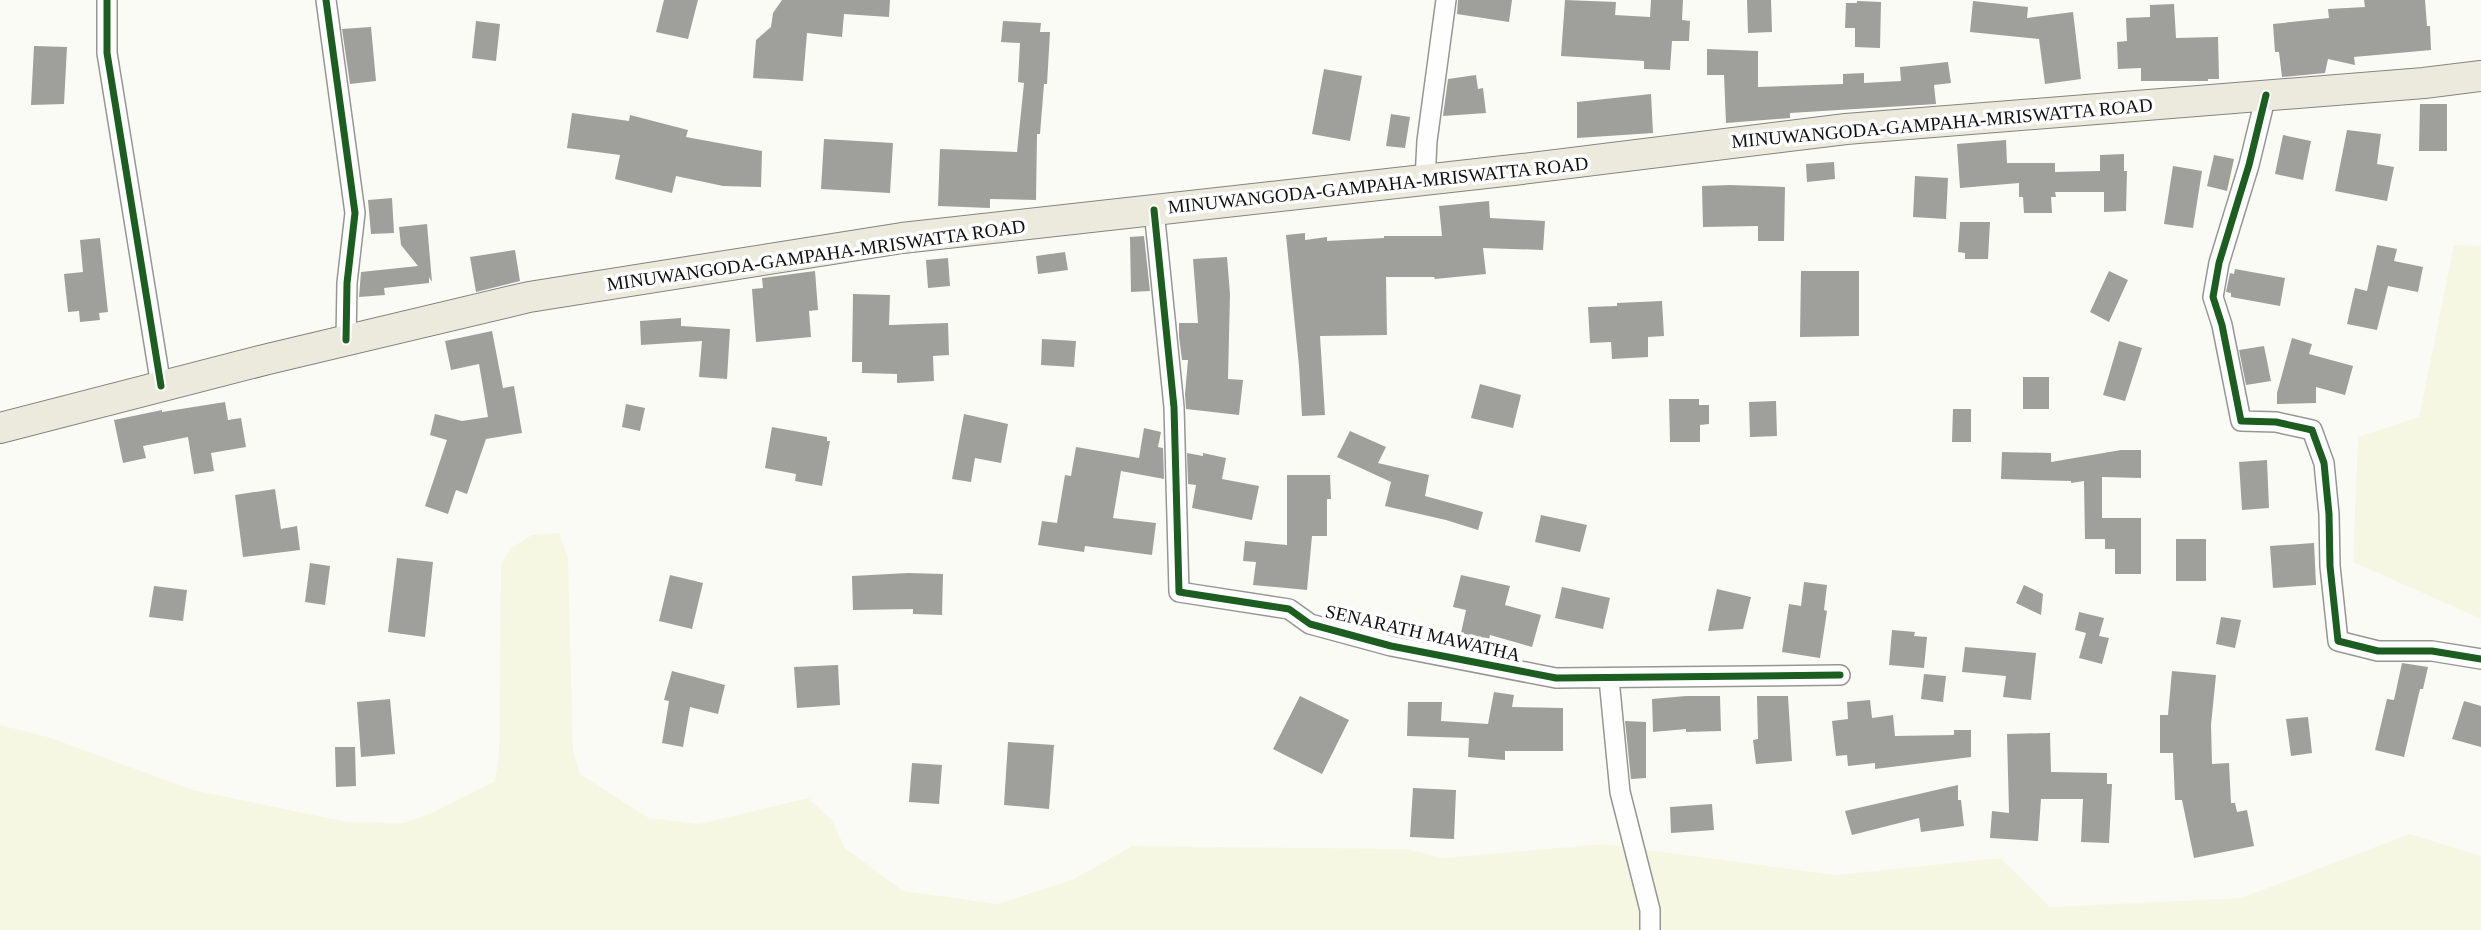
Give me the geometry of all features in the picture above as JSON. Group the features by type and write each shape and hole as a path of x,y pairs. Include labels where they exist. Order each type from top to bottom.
{"main road":[{"name":"MINUWANGODA-GAMPAHA-MRISWATTA ROAD","path":"0,428 529,296 902,238 1424,180 1846,129 2424,83 2481,76"}],"street":[{"path":"107,0 107,53 161,386"},
{"path":"326,0 355,213 347,283 346,340"},
{"path":"1424,180 1446,0"},
{"path":"2266,95 2249,165 2219,263 2213,297 2222,325 2241,421 2276,422 2312,430 2324,464 2329,514 2329,566 2338,641 2378,651 2432,651 2481,659"},
{"name":"SENARATH MAWATHA","path":"1154,210 1174,407 1179,592 1289,609 1310,624 1391,646 1556,678 1840,675"},
{"path":"1609,679 1620,792 1650,910 1650,930"}],"green space":[{"path":"2454,245 2481,246 2481,619 2353,562 2358,437 2419,417"},
{"path":"559,533 568,557 573,751 580,774 649,818 699,824 808,798 832,820 845,848 903,891 998,904 1074,879 1132,846 1407,849 1443,858 1603,844 1836,875 2000,858 2050,907 2241,898 2410,834 2481,856 2481,930 0,930 0,725 48,737 193,790 347,822 404,823 429,814 495,781 499,754 501,563 511,548 532,535"}],"building":[{"path":"664,0 698,0 688,39 656,32"},
{"path":"782,0 890,0 889,17 844,14 842,37 807,33 803,81 753,78 756,40 771,27 773,13"},
{"path":"1458,0 1512,0 1509,22 1457,14"},
{"path":"1565,0 1616,2 1615,15 1650,17 1651,0 1683,0 1682,20 1690,21 1689,41 1672,41 1670,70 1644,69 1644,61 1561,56"},
{"path":"1747,0 1771,0 1772,32 1748,33"},
{"path":"2364,0 2425,0 2431,50 2354,57 2355,65 2328,59 2325,73 2282,77 2279,52 2275,52 2273,24 2329,18 2328,9 2365,7"},
{"path":"1973,1 2028,7 2027,18 2073,12 2081,79 2045,84 2039,39 1970,32"},
{"path":"1881,2 1880,48 1855,47 1855,28 1845,28 1846,3"},
{"path":"2174,4 2176,38 2218,37 2219,79 2141,81 2141,68 2118,69 2117,42 2127,41 2126,18 2150,17 2150,5"},
{"path":"476,21 500,24 496,61 472,58"},
{"path":"1003,21 1041,23 1040,32 1050,32 1047,84 1044,84 1040,134 1037,134 1036,200 990,199 990,208 938,206 940,149 1017,152 1024,83 1018,82 1020,43 1001,42"},
{"path":"371,27 376,81 350,84 342,29"},
{"path":"34,46 67,47 64,104 31,105"},
{"path":"1707,49 1758,51 1758,87 1843,84 1843,74 1864,73 1864,83 1901,81 1900,67 1948,62 1951,83 1934,85 1936,104 1790,113 1790,118 1726,123 1724,75 1707,75"},
{"path":"1324,69 1362,76 1350,141 1312,134"},
{"path":"1476,75 1478,89 1483,88 1486,113 1443,116 1448,79"},
{"path":"1651,94 1653,133 1577,138 1577,102"},
{"path":"2420,104 2447,104 2447,151 2419,151"},
{"path":"572,113 629,121 630,115 688,130 686,137 762,151 761,187 723,186 676,176 672,193 615,179 620,155 567,148"},
{"path":"1391,114 1410,117 1405,148 1386,146"},
{"path":"2347,130 2381,134 2377,164 2394,167 2387,201 2335,191"},
{"path":"2283,135 2311,141 2303,180 2275,174"},
{"path":"824,139 893,143 890,193 821,189"},
{"path":"2006,140 2007,163 2055,163 2055,172 2100,171 2100,155 2124,154 2124,171 2127,171 2126,211 2104,212 2104,192 2055,192 2056,197 2051,197 2052,213 2024,213 2023,197 2019,197 2019,183 1960,188 1957,144"},
{"path":"2214,155 2234,159 2227,191 2207,186"},
{"path":"1834,162 1835,179 1807,182 1806,164"},
{"path":"2173,166 2202,171 2193,228 2164,224"},
{"path":"1915,176 1948,178 1946,219 1913,217"},
{"path":"1702,186 1785,187 1784,241 1758,241 1758,226 1703,227"},
{"path":"392,198 394,233 371,234 368,200"},
{"path":"1489,201 1490,218 1545,221 1543,250 1483,248 1486,274 1435,279 1386,277 1387,335 1320,336 1325,415 1302,416 1286,235 1305,233 1305,240 1327,237 1327,241 1384,236 1442,236 1439,206"},
{"path":"1960,222 1990,222 1988,259 1965,259 1965,253 1958,252"},
{"path":"427,224 432,282 429,277 429,283 384,288 385,295 359,297 361,272 418,266 401,245 399,227"},
{"path":"1144,236 1150,291 1131,292 1130,237"},
{"path":"100,238 108,312 99,313 100,320 80,322 79,311 68,312 64,274 83,272 80,240"},
{"path":"2377,245 2397,249 2394,261 2423,267 2418,292 2388,286 2377,330 2347,324 2355,288 2367,291"},
{"path":"515,250 520,281 476,292 470,257"},
{"path":"1065,252 1068,270 1038,274 1036,256"},
{"path":"1227,257 1230,294 1228,379 1243,380 1239,415 1186,409 1188,360 1182,360 1179,336 1179,323 1198,323 1193,259"},
{"path":"948,258 950,286 928,288 926,260"},
{"path":"2235,269 2285,278 2280,306 2231,297 2231,293 2226,292 2230,273 2234,274"},
{"path":"815,271 818,310 809,311 811,337 756,342 752,289 763,288 762,278"},
{"path":"1801,271 1859,271 1859,336 1800,337"},
{"path":"2109,271 2128,280 2109,322 2090,312"},
{"path":"853,294 890,295 889,325 948,323 949,355 933,356 934,381 897,383 897,374 862,373 862,362 852,362"},
{"path":"1662,301 1664,336 1648,337 1648,357 1612,359 1611,342 1590,343 1588,307"},
{"path":"681,318 681,326 730,329 727,379 699,377 702,341 641,345 640,321"},
{"path":"492,331 503,388 514,386 522,433 486,439 467,494 456,490 448,514 425,506 447,440 430,435 435,414 462,421 488,417 479,364 451,370 445,341"},
{"path":"2292,338 2312,344 2309,354 2353,366 2345,395 2316,387 2316,403 2277,404 2277,393"},
{"path":"1042,339 1076,341 1074,367 1041,365"},
{"path":"2119,341 2142,348 2125,401 2103,395"},
{"path":"2264,346 2271,381 2246,385 2239,350"},
{"path":"2023,377 2049,377 2049,409 2023,409"},
{"path":"1480,384 1521,395 1513,428 1471,418"},
{"path":"1669,399 1699,399 1699,405 1709,405 1709,424 1700,425 1700,442 1670,442"},
{"path":"1776,401 1777,436 1750,437 1749,402"},
{"path":"225,402 228,420 241,418 246,447 211,453 214,471 194,474 188,437 143,446 146,458 123,463 114,420 162,410"},
{"path":"626,404 645,408 640,431 622,427"},
{"path":"1953,409 1971,409 1971,442 1952,442"},
{"path":"964,414 1008,424 1001,463 975,458 971,482 952,479"},
{"path":"772,427 827,437 827,441 830,441 822,486 795,481 796,474 765,468"},
{"path":"1144,428 1161,432 1158,447 1163,448 1164,479 1121,471 1113,518 1156,523 1152,555 1085,546 1084,552 1038,545 1042,521 1057,523 1065,475 1071,476 1076,447 1139,458"},
{"path":"1350,431 1386,447 1378,463 1429,475 1425,496 1483,512 1478,530 1385,506 1391,482 1337,457"},
{"path":"2121,450 2141,450 2141,478 2102,477 2102,518 2141,518 2141,574 2115,574 2115,549 2105,549 2105,539 2085,539 2084,481 2071,483 2001,479 2002,452 2051,453 2051,462"},
{"path":"1187,453 1226,458 1222,479 1259,486 1252,520 1192,508 1196,485 1188,484"},
{"path":"2267,460 2269,508 2242,510 2239,462"},
{"path":"1287,475 1330,475 1331,499 1327,499 1327,536 1312,536 1307,590 1253,585 1256,562 1243,561 1245,541 1287,545"},
{"path":"275,489 281,529 297,526 300,550 243,557 235,495"},
{"path":"1541,515 1587,525 1580,552 1535,542"},
{"path":"2176,539 2206,539 2206,581 2176,581"},
{"path":"2314,543 2316,585 2273,588 2270,546"},
{"path":"397,558 433,562 425,637 388,632"},
{"path":"310,563 330,566 325,605 305,602"},
{"path":"943,574 942,615 913,614 913,609 853,610 852,576"},
{"path":"670,575 703,583 692,629 659,621"},
{"path":"1461,575 1510,586 1505,605 1541,615 1532,647 1490,635 1489,640 1482,638 1479,651 1458,647 1466,610 1453,607"},
{"path":"1804,582 1827,585 1824,610 1827,611 1820,658 1782,652 1789,604 1801,606"},
{"path":"2024,585 2043,594 2041,615 2016,603"},
{"path":"154,586 187,590 183,621 149,617"},
{"path":"1562,587 1610,598 1603,629 1555,618"},
{"path":"1717,589 1751,597 1743,629 1708,631"},
{"path":"2079,612 2104,618 2099,636 2109,638 2102,664 2079,658 2086,633 2075,630"},
{"path":"2221,617 2241,620 2235,648 2216,644"},
{"path":"1892,630 1915,632 1914,636 1927,637 1924,668 1889,665"},
{"path":"1965,647 2036,653 2031,700 2003,697 2006,676 1962,672"},
{"path":"2402,663 2428,667 2404,757 2375,750 2387,699 2394,700"},
{"path":"838,665 840,705 797,708 794,667"},
{"path":"672,671 725,685 718,714 690,707 683,747 662,743 669,701 664,700"},
{"path":"2172,671 2216,675 2211,725 2212,764 2229,763 2231,803 2235,803 2237,812 2247,810 2254,846 2194,858 2182,800 2175,800 2173,753 2160,753 2160,715 2168,715"},
{"path":"1924,674 1946,676 1943,702 1921,699"},
{"path":"1494,692 1514,695 1512,707 1563,708 1563,751 1505,751 1505,760 1468,757 1469,738 1407,736 1408,702 1442,702 1441,721 1488,724"},
{"path":"1300,696 1349,720 1322,774 1273,749"},
{"path":"1720,696 1721,731 1686,732 1686,729 1653,732 1652,699"},
{"path":"1757,696 1788,696 1792,761 1756,764 1753,740 1758,739"},
{"path":"390,699 395,754 361,757 357,702"},
{"path":"1870,700 1872,718 1893,715 1895,736 1954,735 1954,730 1971,730 1971,757 1875,769 1875,763 1848,766 1847,755 1836,756 1832,721 1848,719 1847,702"},
{"path":"2464,701 2481,706 2481,747 2452,739"},
{"path":"2308,717 2312,753 2291,756 2286,719"},
{"path":"1625,721 1646,722 1646,778 1631,779"},
{"path":"2050,733 2051,772 2107,773 2107,784 2112,784 2109,843 2081,842 2083,799 2041,799 2038,841 1990,838 1992,811 2009,813 2007,734"},
{"path":"1008,742 1054,745 1049,809 1004,805"},
{"path":"335,747 355,747 356,786 336,787"},
{"path":"912,763 942,765 939,804 909,802"},
{"path":"1958,785 1958,800 1961,800 1964,826 1921,832 1919,818 1852,835 1845,811"},
{"path":"1413,788 1456,790 1454,839 1410,837"},
{"path":"1712,804 1714,830 1671,833 1670,807"}],"cycle path":[{"path":"107,0 107,53 161,386"},
{"path":"326,0 355,213 347,283 346,340"},
{"path":"2266,95 2249,165 2219,263 2213,297 2222,325 2241,421 2276,422 2312,430 2324,463 2338,641 2378,651 2432,651 2481,659"},
{"path":"1154,210 1174,407 1179,592 1289,609 1310,624 1391,646 1556,678 1840,675"}]}
